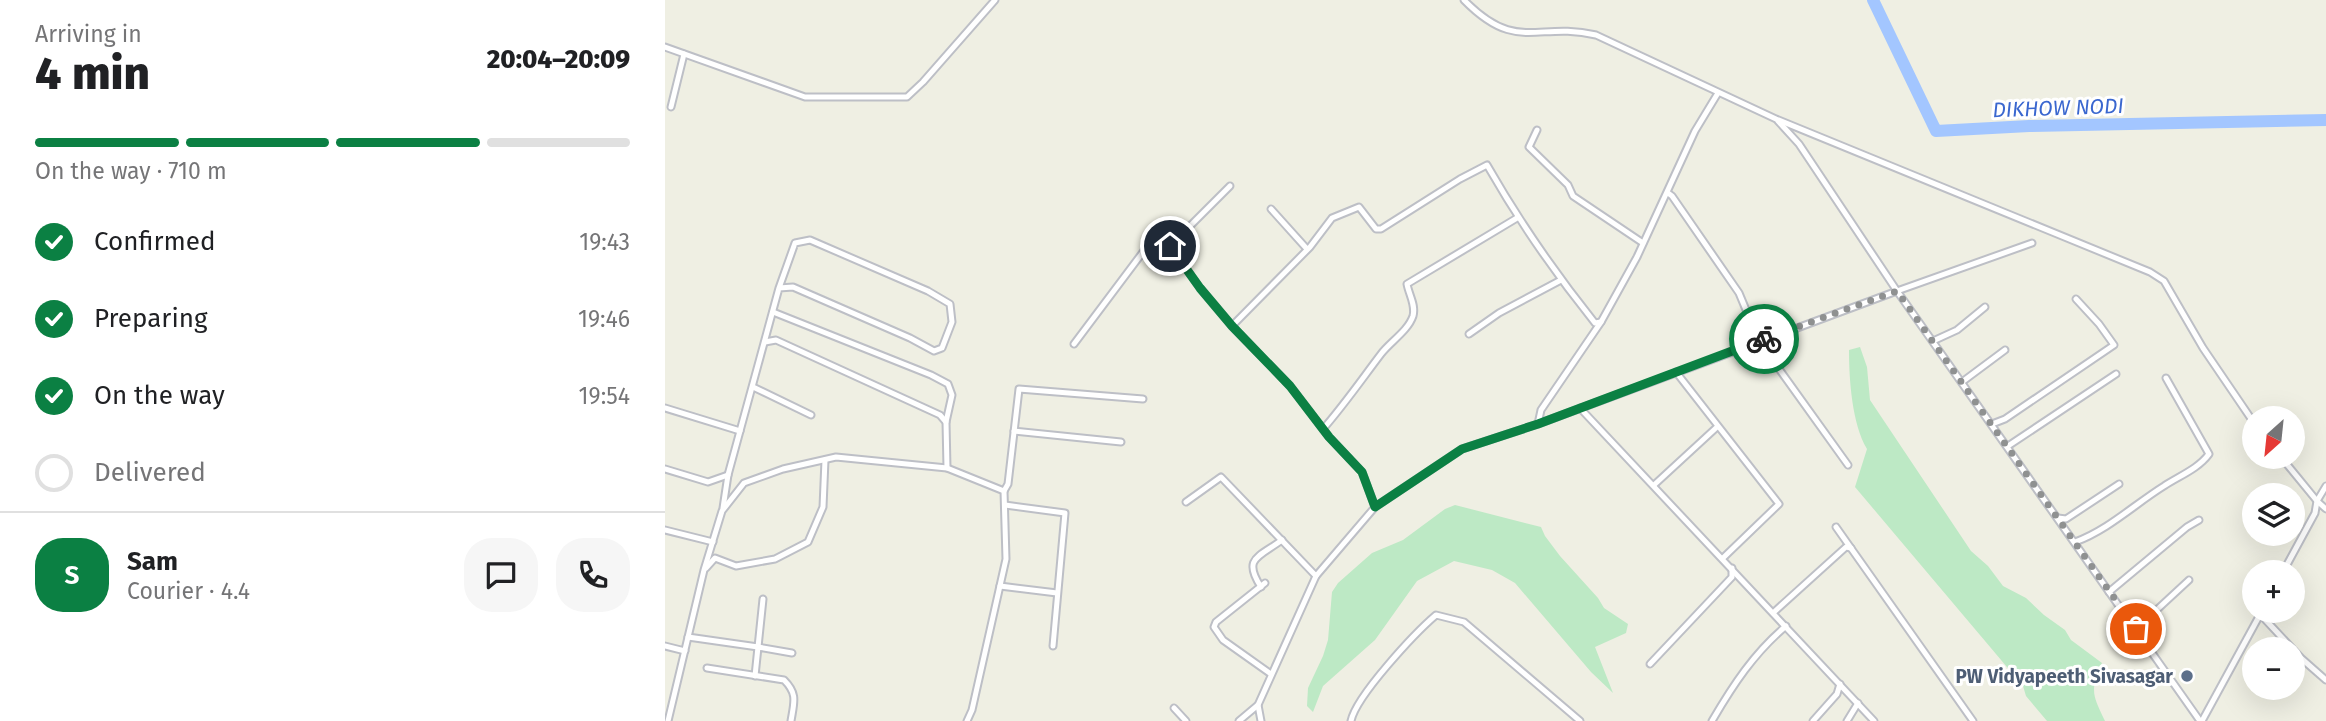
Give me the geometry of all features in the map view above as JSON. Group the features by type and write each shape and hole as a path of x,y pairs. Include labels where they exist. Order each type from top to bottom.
{"street":[{"path":"665,47 805,97 907,97 995,0"},
{"path":"1464,0 1480,16 1497,27 1520,33 1580,31 1595,35 1776,119 2150,272 2164,281 2203,348 2242,406"},
{"path":"671,107 684,54"},
{"path":"1538,424 1541,410 1601,322 1668,193 1695,131 1718,93"},
{"path":"1776,119 1799,144 1897,291 2201,721 2255,623"},
{"path":"1537,130 1529,147 1568,185 1573,195 1643,243"},
{"path":"1232,326 1307,249 1335,216 1359,207 1376,229 1381,229 1460,178 1487,165 1517,218 1560,281 1595,323 1601,322"},
{"path":"1170,246 1230,186"},
{"path":"1668,193 1672,195 1739,293 1759,341 1848,465"},
{"path":"1271,209 1307,249"},
{"path":"1323,429 1383,352 1409,325 1414,314 1407,284 1517,218"},
{"path":"1074,344 1149,244 1158,239 1170,246 1232,326 1290,386 1323,429 1362,472 1375,507"},
{"path":"669,721 668,713 704,570 722,511 728,475 779,288 795,243 810,240 928,291 950,304 952,322 942,348 935,351 793,287 779,288"},
{"path":"1239,721 1258,705 1317,576 1375,507 1462,449 1538,424 2032,243"},
{"path":"1469,334 1499,313 1560,281"},
{"path":"1992,424 2005,419 2114,345 2076,299"},
{"path":"1933,341 1957,330 1985,307"},
{"path":"773,312 932,374 949,384 952,396 946,422 947,468"},
{"path":"765,342 776,340 940,415 946,422"},
{"path":"1962,382 2005,350"},
{"path":"1676,372 1779,504 1723,558"},
{"path":"2008,446 2116,374"},
{"path":"2075,542 2089,537 2163,486 2203,463 2209,454 2167,378"},
{"path":"753,387 811,415"},
{"path":"967,721 972,710 1006,559 1004,491 1008,484 1019,389 1143,399"},
{"path":"665,408 740,431"},
{"path":"1580,408 1874,721"},
{"path":"1654,485 1717,427"},
{"path":"1014,431 1121,442"},
{"path":"722,511 744,483 783,469 836,457 947,468 1004,491"},
{"path":"704,570 715,558 736,566 775,559 808,542 823,507 825,460"},
{"path":"665,469 708,482 728,475"},
{"path":"2291,469 2326,509"},
{"path":"1186,502 1221,477 1317,576"},
{"path":"2058,518 2066,519 2119,484"},
{"path":"2290,560 2326,486"},
{"path":"1005,505 1065,513 1053,646"},
{"path":"2109,592 2199,520"},
{"path":"1836,527 1973,721"},
{"path":"665,530 713,542"},
{"path":"1271,674 1223,640 1214,626 1263,585 1252,574 1251,567 1282,540"},
{"path":"1773,613 1846,547 1851,548"},
{"path":"1650,664 1732,577 1732,568"},
{"path":"2136,629 2189,580"},
{"path":"1000,586 1057,593"},
{"path":"755,676 763,599"},
{"path":"1351,721 1365,695 1412,635 1436,615 1464,622 1580,721"},
{"path":"2271,623 2302,659 2326,680"},
{"path":"1712,721 1733,685 1757,653 1786,626"},
{"path":"688,637 792,653"},
{"path":"665,646 685,651"},
{"path":"707,668 784,680 793,689 791,721"},
{"path":"1813,721 1837,694 1840,684"},
{"path":"1847,721 1858,703"},
{"path":"1258,705 1261,721"},
{"path":"1174,708 1186,721"}],"green space":[{"path":"1860,347 1867,367 1870,400 1971,551 1988,566 2003,586 2026,598 2065,630 2071,640 2102,663 2094,692 2105,721 2047,721 2026,696 2023,686 1855,487 1867,449 1855,414 1849,350"},
{"path":"1455,505 1541,527 1560,556 1604,608 1628,624 1626,633 1595,647 1613,693 1591,672 1515,583 1492,570 1454,561 1417,581 1375,640 1323,686 1313,712 1307,706 1308,688 1328,640 1332,592 1338,583 1372,553 1403,540 1445,509"}],"waterway":[{"name":"DIKHOW NODI","path":"1873,0 1936,131 2029,126 2326,120"}],"way so far":[{"path":"1764,339 1897,291 2136,629"}],"place":[{"name":"PW Vidyapeeth Sivasagar","path":"2187,676"}],"route":[{"path":"1170,246 1232,326 1290,386 1329,437 1362,472 1375,507 1462,449 1538,424 1764,339"}]}
